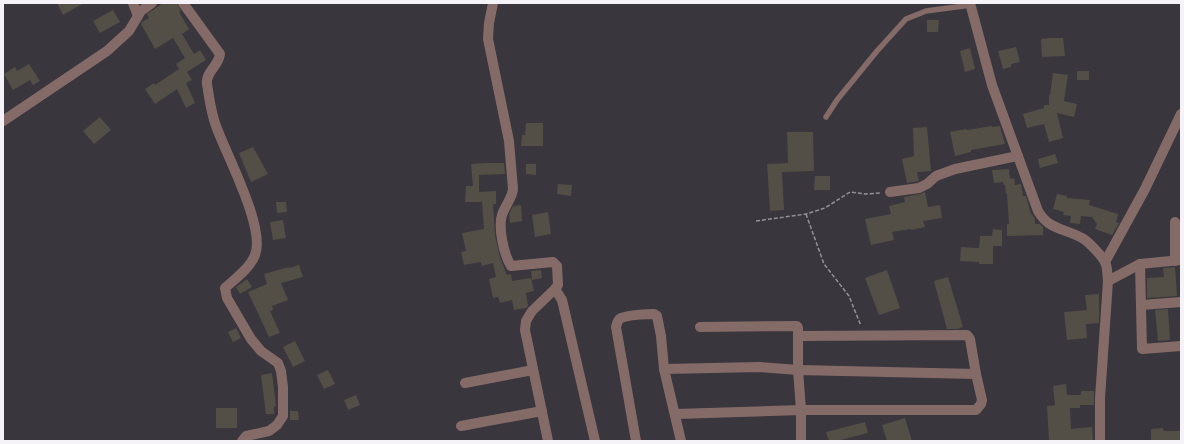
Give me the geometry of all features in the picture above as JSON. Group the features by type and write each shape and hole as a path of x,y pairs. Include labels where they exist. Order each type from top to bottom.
{"street":[{"path":"133,3 138,16"},
{"path":"3,121 107,51 129,31 138,16 152,3"},
{"path":"182,3 220,54 208,76 207,82 211,106 215,124 251,210 256,231 256,253 252,261 225,288 227,298 256,346 278,363 281,371 283,387 283,416 277,425 265,433 246,436 242,441"},
{"path":"493,3 489,23 488,39 509,141 513,189 512,195 502,215 503,245 511,266 553,262 557,266 558,285 532,311 526,321 525,330 548,441"},
{"path":"971,4 992,85 1034,203 1042,218 1051,226 1083,238 1093,247 1105,262 1108,281 1100,398 1100,441"},
{"path":"1105,262 1145,189 1181,114"},
{"path":"890,192 919,188 927,184 936,176 955,169 1018,156"},
{"path":"1108,281 1140,264 1178,260 1175,222"},
{"path":"1140,264 1142,350 1181,346"},
{"path":"555,289 562,300 595,441"},
{"path":"1141,305 1181,302"},
{"path":"636,441 616,327 617,322 620,319 648,314 654,314 656,316 661,336 664,369 676,414 681,441"},
{"path":"700,327 795,326 798,328 801,441"},
{"path":"676,414 801,410 976,410 981,404 982,400 970,339 967,335 798,336"},
{"path":"664,369 760,367 798,370 976,374"},
{"path":"465,383 534,370"},
{"path":"461,426 542,411"}],"lane":[{"path":"826,117 837,100 877,51 906,19 926,11 971,4"}],"path":[{"path":"756,221 806,214 825,208 850,192 872,194 890,192"},
{"path":"806,214 824,264 833,277 842,286 852,303 860,323 862,336"}],"building":[{"path":"57,3 84,3 63,15"},
{"path":"163,3 177,3 181,11 179,12 189,29 182,34 194,54 200,50 206,60 187,72 192,80 186,83 195,103 186,108 177,89 155,104 145,89 154,83 155,85 179,69 176,64 185,58 173,38 155,49 141,24 149,18 147,14"},
{"path":"113,10 120,22 100,33 93,21"},
{"path":"927,20 939,20 938,32 927,32"},
{"path":"1063,38 1065,56 1042,57 1041,39"},
{"path":"1016,47 1020,62 1011,64 1011,67 1003,69 998,51"},
{"path":"970,48 975,69 965,72 960,51"},
{"path":"29,64 40,81 33,85 30,80 13,90 4,74 15,67 17,71"},
{"path":"1077,71 1089,71 1089,80 1077,80"},
{"path":"1053,73 1068,75 1064,101 1077,104 1074,117 1057,113 1063,138 1049,142 1044,124 1027,128 1023,114 1044,108 1044,105 1049,105 1049,95"},
{"path":"100,117 111,130 94,144 83,131"},
{"path":"526,123 543,123 543,146 521,146 522,135 525,135"},
{"path":"1000,126 1005,144 971,150 971,152 955,156 950,132"},
{"path":"927,127 931,171 917,172 919,181 907,183 902,159 914,156 913,128"},
{"path":"787,132 813,132 814,171 782,172 784,210 770,211 767,164 788,163"},
{"path":"253,147 268,174 251,182 239,153"},
{"path":"1055,154 1058,163 1040,168 1038,159"},
{"path":"504,163 505,174 479,175 479,192 496,191 496,204 493,204 495,235 500,257 507,275 511,274 512,281 531,278 534,291 526,293 528,306 526,308 514,310 512,300 500,303 498,297 493,298 489,279 496,277 493,263 482,266 481,262 464,265 461,252 466,251 462,233 484,229 482,202 465,202 466,186 473,186 471,164"},
{"path":"526,164 536,164 536,175 526,174"},
{"path":"1009,169 1010,179 1014,178 1015,185 1021,184 1023,196 1026,196 1031,214 1035,219 1035,224 1040,224 1043,227 1043,235 1007,236 1007,224 1009,224 1005,185 1003,182 994,183 992,170"},
{"path":"815,176 830,176 830,190 814,190"},
{"path":"558,184 572,185 571,196 557,194"},
{"path":"925,192 928,207 940,205 942,218 923,221 925,227 892,232 894,240 871,245 865,219 891,214 889,206 905,202 904,197"},
{"path":"1057,194 1067,196 1067,198 1090,200 1089,205 1118,214 1116,222 1119,223 1112,235 1095,229 1097,224 1092,217 1081,216 1080,224 1070,223 1071,216 1063,215 1064,212 1053,209"},
{"path":"276,202 286,202 287,212 277,213"},
{"path":"521,205 522,221 510,223 509,214 513,206"},
{"path":"548,212 551,234 535,237 532,215"},
{"path":"283,220 286,238 273,240 270,222"},
{"path":"993,229 1002,230 1002,246 993,246 993,264 979,264 979,262 960,261 961,247 979,248 980,236 992,236"},
{"path":"299,265 303,277 281,283 288,300 272,306 273,310 270,311 280,333 269,337 248,292 267,284 264,274"},
{"path":"1175,267 1177,296 1147,298 1147,278 1164,277 1163,268"},
{"path":"541,270 542,278 532,280 531,271"},
{"path":"887,270 900,308 879,315 865,278"},
{"path":"948,277 963,327 958,329 947,329 934,281"},
{"path":"247,279 252,287 240,294 236,287"},
{"path":"1099,294 1099,323 1086,324 1087,338 1067,340 1064,312 1087,310 1085,295"},
{"path":"1168,309 1170,340 1158,341 1155,310"},
{"path":"236,328 241,338 233,342 228,332"},
{"path":"295,341 305,361 293,367 283,347"},
{"path":"328,370 335,384 324,389 317,375"},
{"path":"272,373 276,406 274,406 274,414 266,414 261,375"},
{"path":"1066,384 1067,395 1081,395 1081,391 1094,391 1094,405 1080,405 1080,408 1070,408 1071,429 1092,427 1093,441 1049,441 1047,406 1055,405 1053,386"},
{"path":"356,395 360,405 348,410 344,400"},
{"path":"216,408 237,408 237,428 216,428"},
{"path":"290,411 298,411 299,420 290,420"},
{"path":"905,418 912,441 887,441 882,425"},
{"path":"865,422 868,433 837,441 829,441 826,432"},
{"path":"1163,428 1164,431 1181,431 1181,441 1151,441 1151,429"}]}
